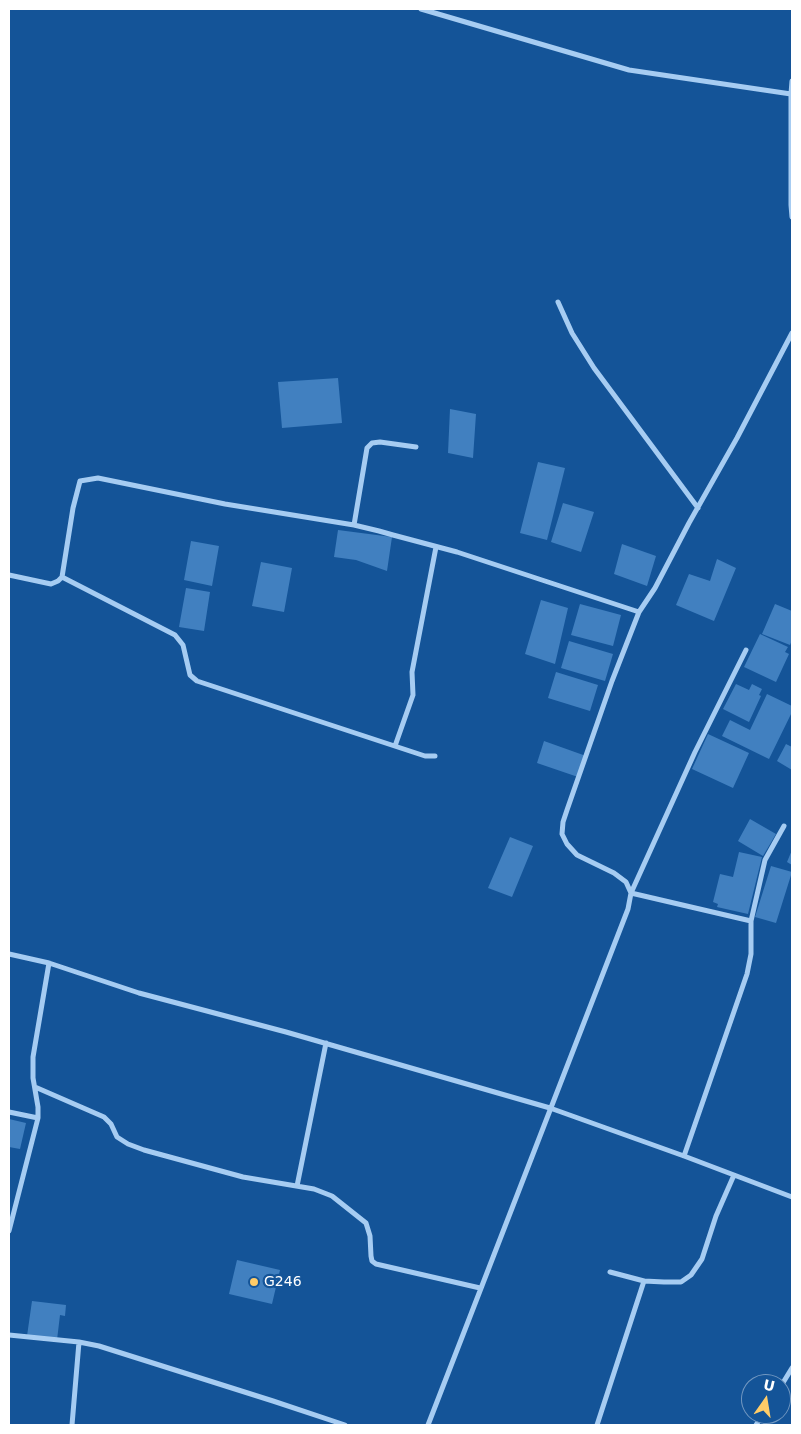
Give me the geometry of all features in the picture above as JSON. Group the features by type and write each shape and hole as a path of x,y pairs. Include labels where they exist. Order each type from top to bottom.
{"street":[{"path":"421,9 629,70 791,94"},
{"path":"792,82 792,217"},
{"path":"558,302 572,333 594,368 698,508"},
{"path":"631,893 626,882 614,873 577,855 567,844 562,834 563,822 612,681 639,612 655,588 792,333"},
{"path":"354,525 367,448 372,443 380,442 416,447"},
{"path":"9,575 51,584 62,577 73,508 80,481 98,478 225,504 354,525 457,552 639,612"},
{"path":"395,746 413,695 412,672 436,547"},
{"path":"62,577 176,635 183,645 190,676 198,681 425,756 435,756"},
{"path":"428,1425 628,909 631,893 695,752 746,650"},
{"path":"684,1156 747,974 751,954 751,921 766,860 784,826"},
{"path":"631,893 751,921"},
{"path":"9,954 48,963 139,993 326,1043 550,1108 792,1197"},
{"path":"9,1231 38,1118 33,1078 33,1058 48,963"},
{"path":"297,1186 326,1043"},
{"path":"35,1088 104,1118 111,1124 117,1137 128,1144 144,1150 243,1177 314,1189 332,1196 366,1223 370,1236 372,1261 376,1264 480,1288"},
{"path":"9,1112 38,1118"},
{"path":"610,1272 644,1281 681,1282 691,1275 702,1259 716,1216 734,1175"},
{"path":"597,1425 644,1281"},
{"path":"9,1335 79,1342 99,1346 345,1425"},
{"path":"72,1425 79,1342"}],"building":[{"path":"338,378 342,423 282,428 278,382"},
{"path":"450,409 476,414 473,458 448,453"},
{"path":"538,462 565,468 547,540 520,533"},
{"path":"563,503 594,512 581,552 551,542"},
{"path":"338,530 392,537 387,571 356,560 334,557"},
{"path":"191,541 219,546 212,586 184,580"},
{"path":"622,544 656,556 647,586 614,574"},
{"path":"717,559 736,568 714,621 676,605 689,574 710,581"},
{"path":"261,562 292,568 284,612 252,606"},
{"path":"186,588 210,592 204,631 179,627"},
{"path":"541,600 568,608 555,664 525,654"},
{"path":"580,604 621,615 613,646 571,635"},
{"path":"775,604 792,611 792,640 790,645 762,634"},
{"path":"760,634 788,647 785,652 789,654 776,682 744,667"},
{"path":"569,641 613,654 605,681 561,668"},
{"path":"556,672 598,685 590,711 548,698"},
{"path":"736,684 749,690 752,684 762,689 759,695 761,696 749,722 723,709"},
{"path":"767,694 792,706 792,712 769,759 722,736 730,720 750,730"},
{"path":"708,734 749,753 733,788 692,769"},
{"path":"544,741 586,756 578,777 537,763"},
{"path":"786,744 792,747 792,770 777,761"},
{"path":"750,819 776,834 763,856 738,841"},
{"path":"510,837 533,846 512,897 488,888"},
{"path":"792,850 792,865 787,862"},
{"path":"739,852 762,857 748,914 717,907 718,904 713,902 720,874 733,877"},
{"path":"771,866 792,872 776,923 755,917"},
{"path":"9,1119 26,1123 20,1149 9,1147"},
{"name":"G246","path":"237,1260 280,1270 272,1304 229,1294"},
{"path":"32,1301 66,1305 65,1316 60,1315 57,1340 27,1336"}],"place":[{"name":"G246","path":"254,1282"}]}
